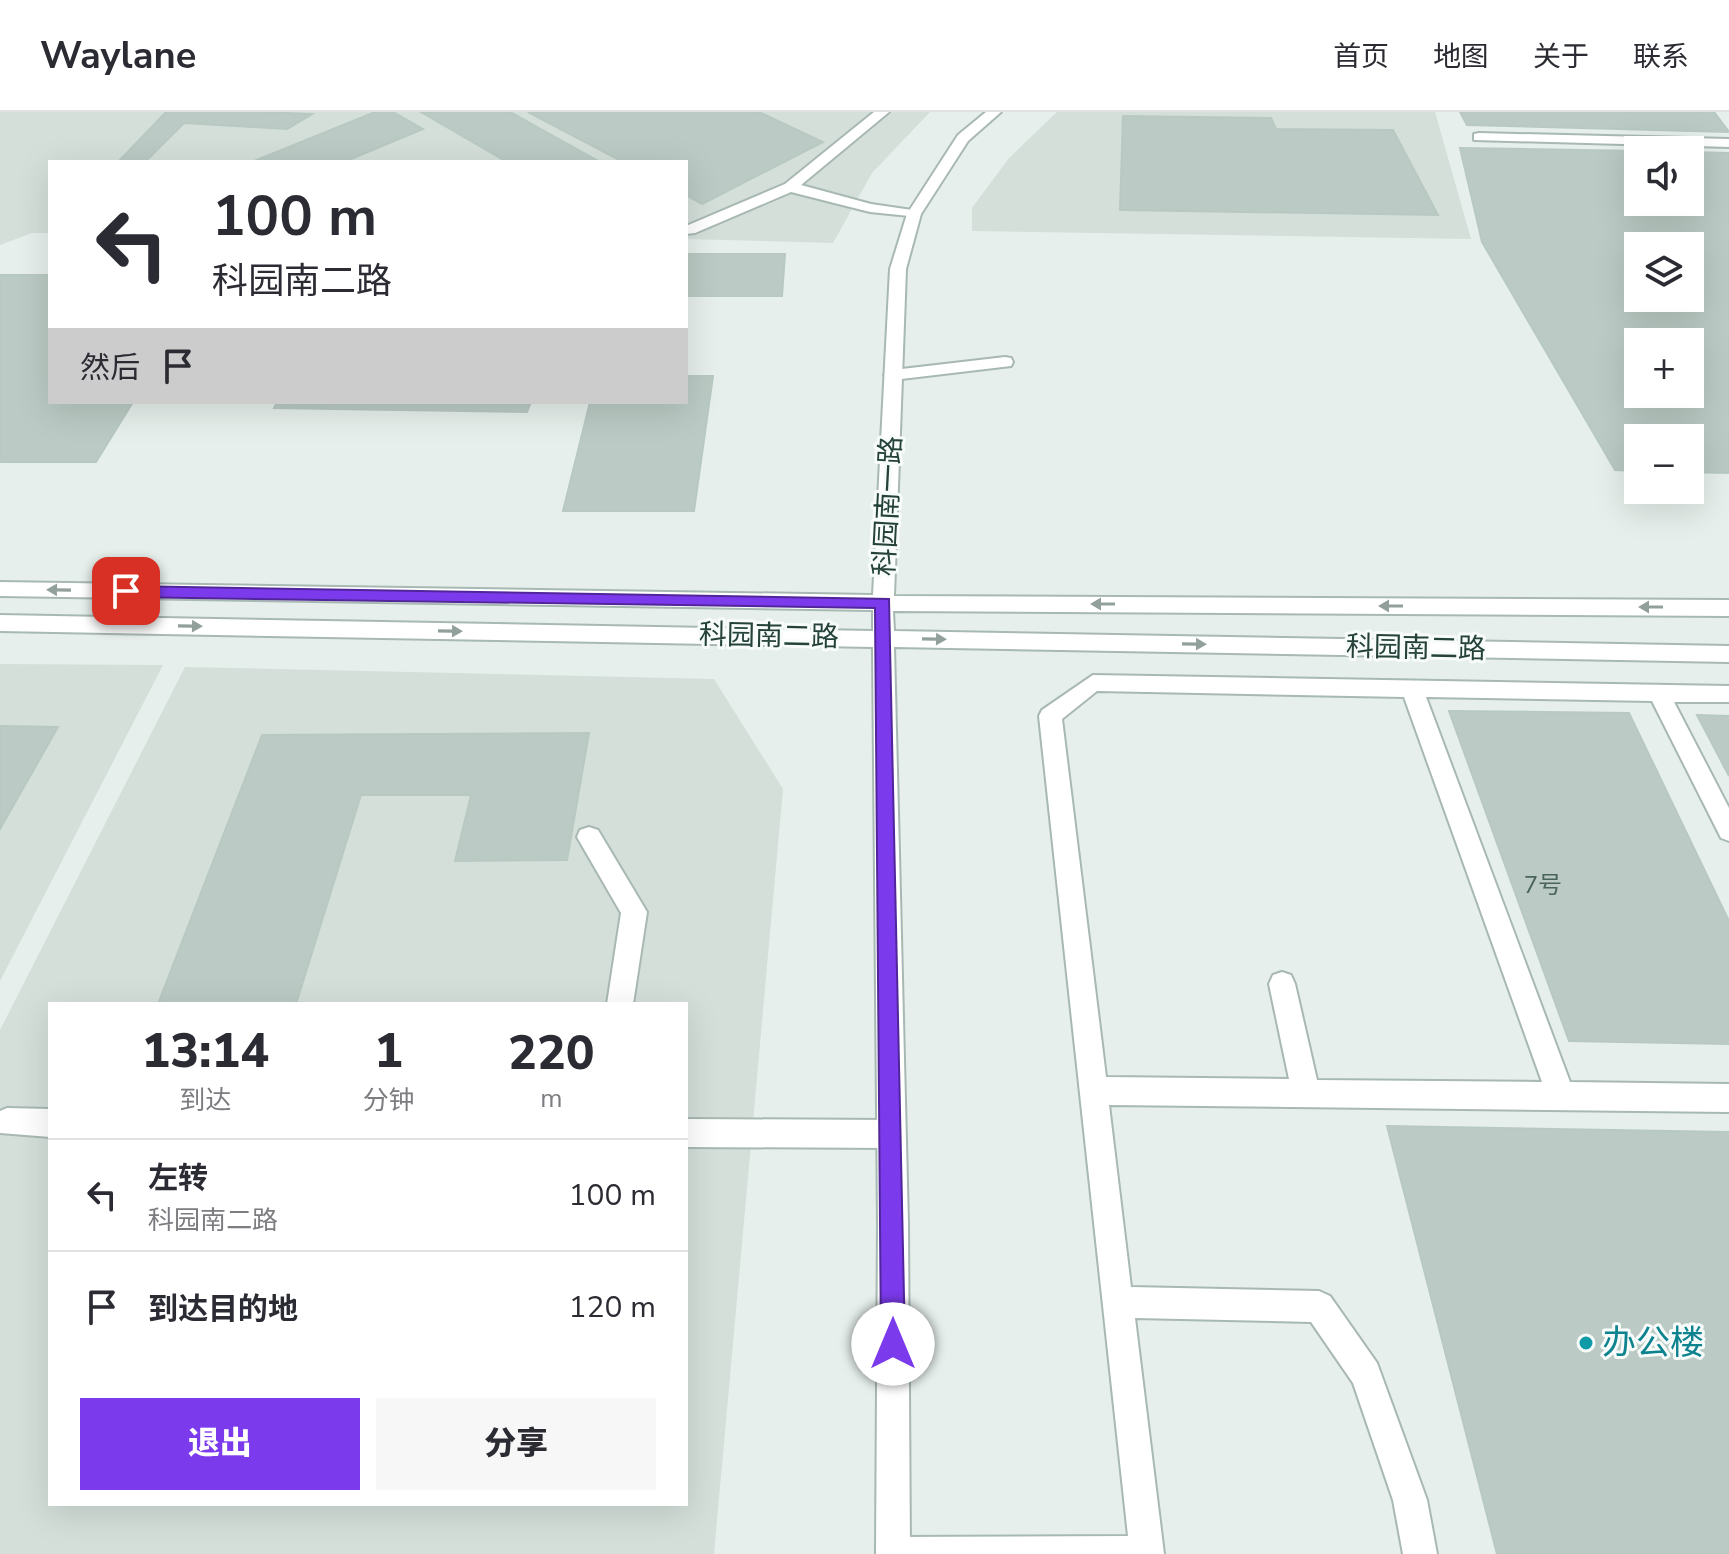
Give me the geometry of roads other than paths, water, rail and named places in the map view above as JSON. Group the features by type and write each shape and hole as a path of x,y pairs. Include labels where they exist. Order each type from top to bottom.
{"street":[{"path":"690,230 790,187 882,112"},
{"name":"科园南一路","path":"893,1554 891,1134 883,603 898,269 914,214 963,138 994,112"},
{"path":"1479,137 1729,143"},
{"path":"790,187 870,208 914,214"},
{"path":"893,375 1005,362"},
{"name":"科园南二路","path":"0,589 883,603 1729,608"},
{"name":"科园南二路","path":"0,623 1729,654"},
{"path":"893,1554 1147,1554 1050,716 1093,683 1729,694"},
{"path":"1412,688 1561,1097"},
{"path":"1658,692 1729,831"},
{"path":"589,837 634,912 620,1002"},
{"path":"1282,984 1306,1094"},
{"path":"1094,1091 1729,1098"},
{"path":"7,1122 48,1123"},
{"path":"688,1133 891,1134"},
{"path":"1118,1302 1319,1307 1366,1374 1410,1500 1420,1554"}],"place":[{"name":"办公楼","path":"1586,1343"}]}
